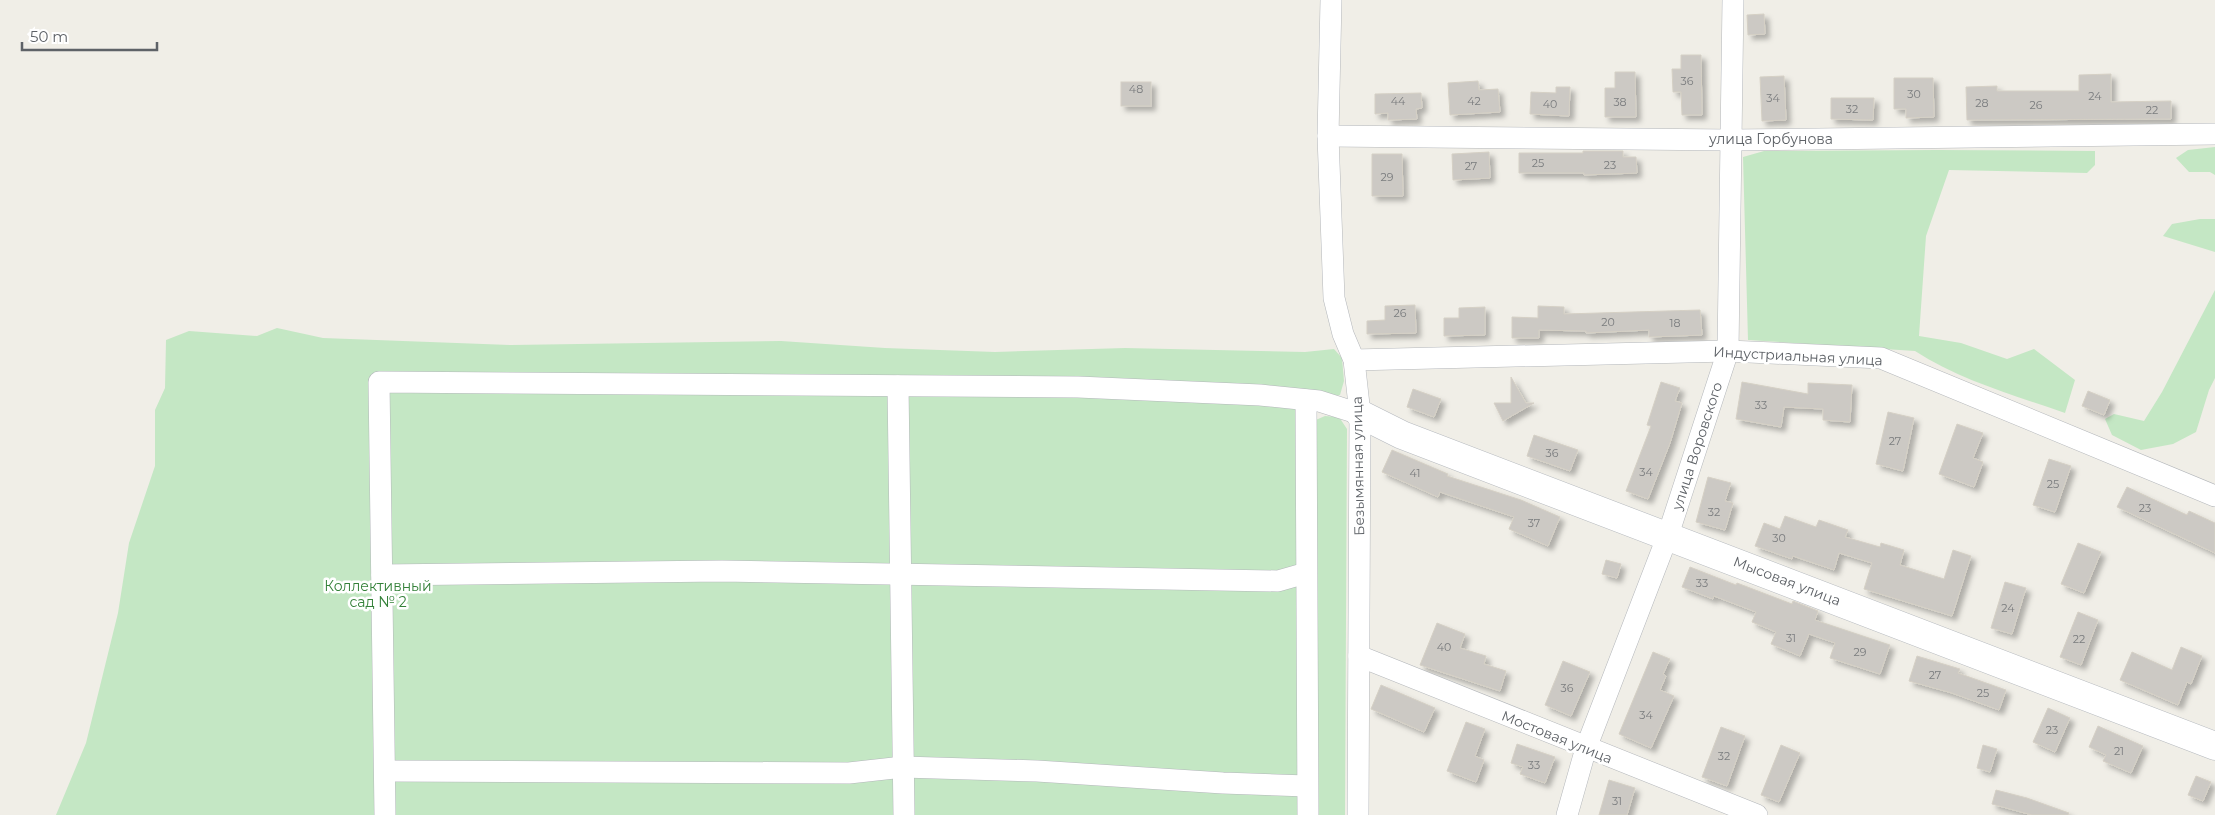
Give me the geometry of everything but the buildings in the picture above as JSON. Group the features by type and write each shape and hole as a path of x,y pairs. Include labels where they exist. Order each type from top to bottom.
{"street":[{"name":"Безымянная улица","path":"1331,0 1328,136 1334,298 1343,334 1354,360 1360,414 1358,815"},
{"name":"улица Воровского","path":"1567,815 1586,748 1668,535 1728,350 1733,0"},
{"name":"улица Горбунова","path":"1328,136 1731,140 2215,134"},
{"name":"Индустриальная улица","path":"1354,360 1728,350 1881,358 2215,496"},
{"path":"385,815 379,382 1078,387 1260,395 1319,401 1360,414"},
{"path":"898,386 899,575 904,815"},
{"path":"1306,400 1308,815"},
{"name":"Мысовая улица","path":"1360,414 1402,435 1668,535 2215,746"},
{"path":"382,575 722,571 1278,581 1306,573"},
{"name":"Мостовая улица","path":"1359,656 1757,815"},
{"path":"385,771 849,773 903,767 1037,770 1223,783 1308,786"}],"green space":[{"path":"2215,147 2215,175 2210,172 2189,172 2176,158 2188,150"},
{"path":"1764,151 2095,151 2095,165 2087,173 1949,170 1926,236 1919,336 1961,343 2007,359 2034,349 2075,380 2065,413 1968,379 1915,351 1748,340 1743,157"},
{"path":"2200,219 2215,219 2215,252 2163,236 2172,224"},
{"path":"2215,290 2215,378 2209,390 2196,432 2173,444 2141,450 2112,435 2105,419 2114,414 2144,421 2162,392"},
{"name":"Коллективный сад № 2","path":"277,328 323,338 511,345 781,341 885,348 995,352 1125,348 1305,352 1334,349 1342,358 1344,381 1340,395 1331,397 1316,395 1311,422 1325,416 1339,417 1347,429 1345,815 56,815 86,743 118,613 129,543 155,466 155,410 165,388 166,340 189,331 257,336"}]}
